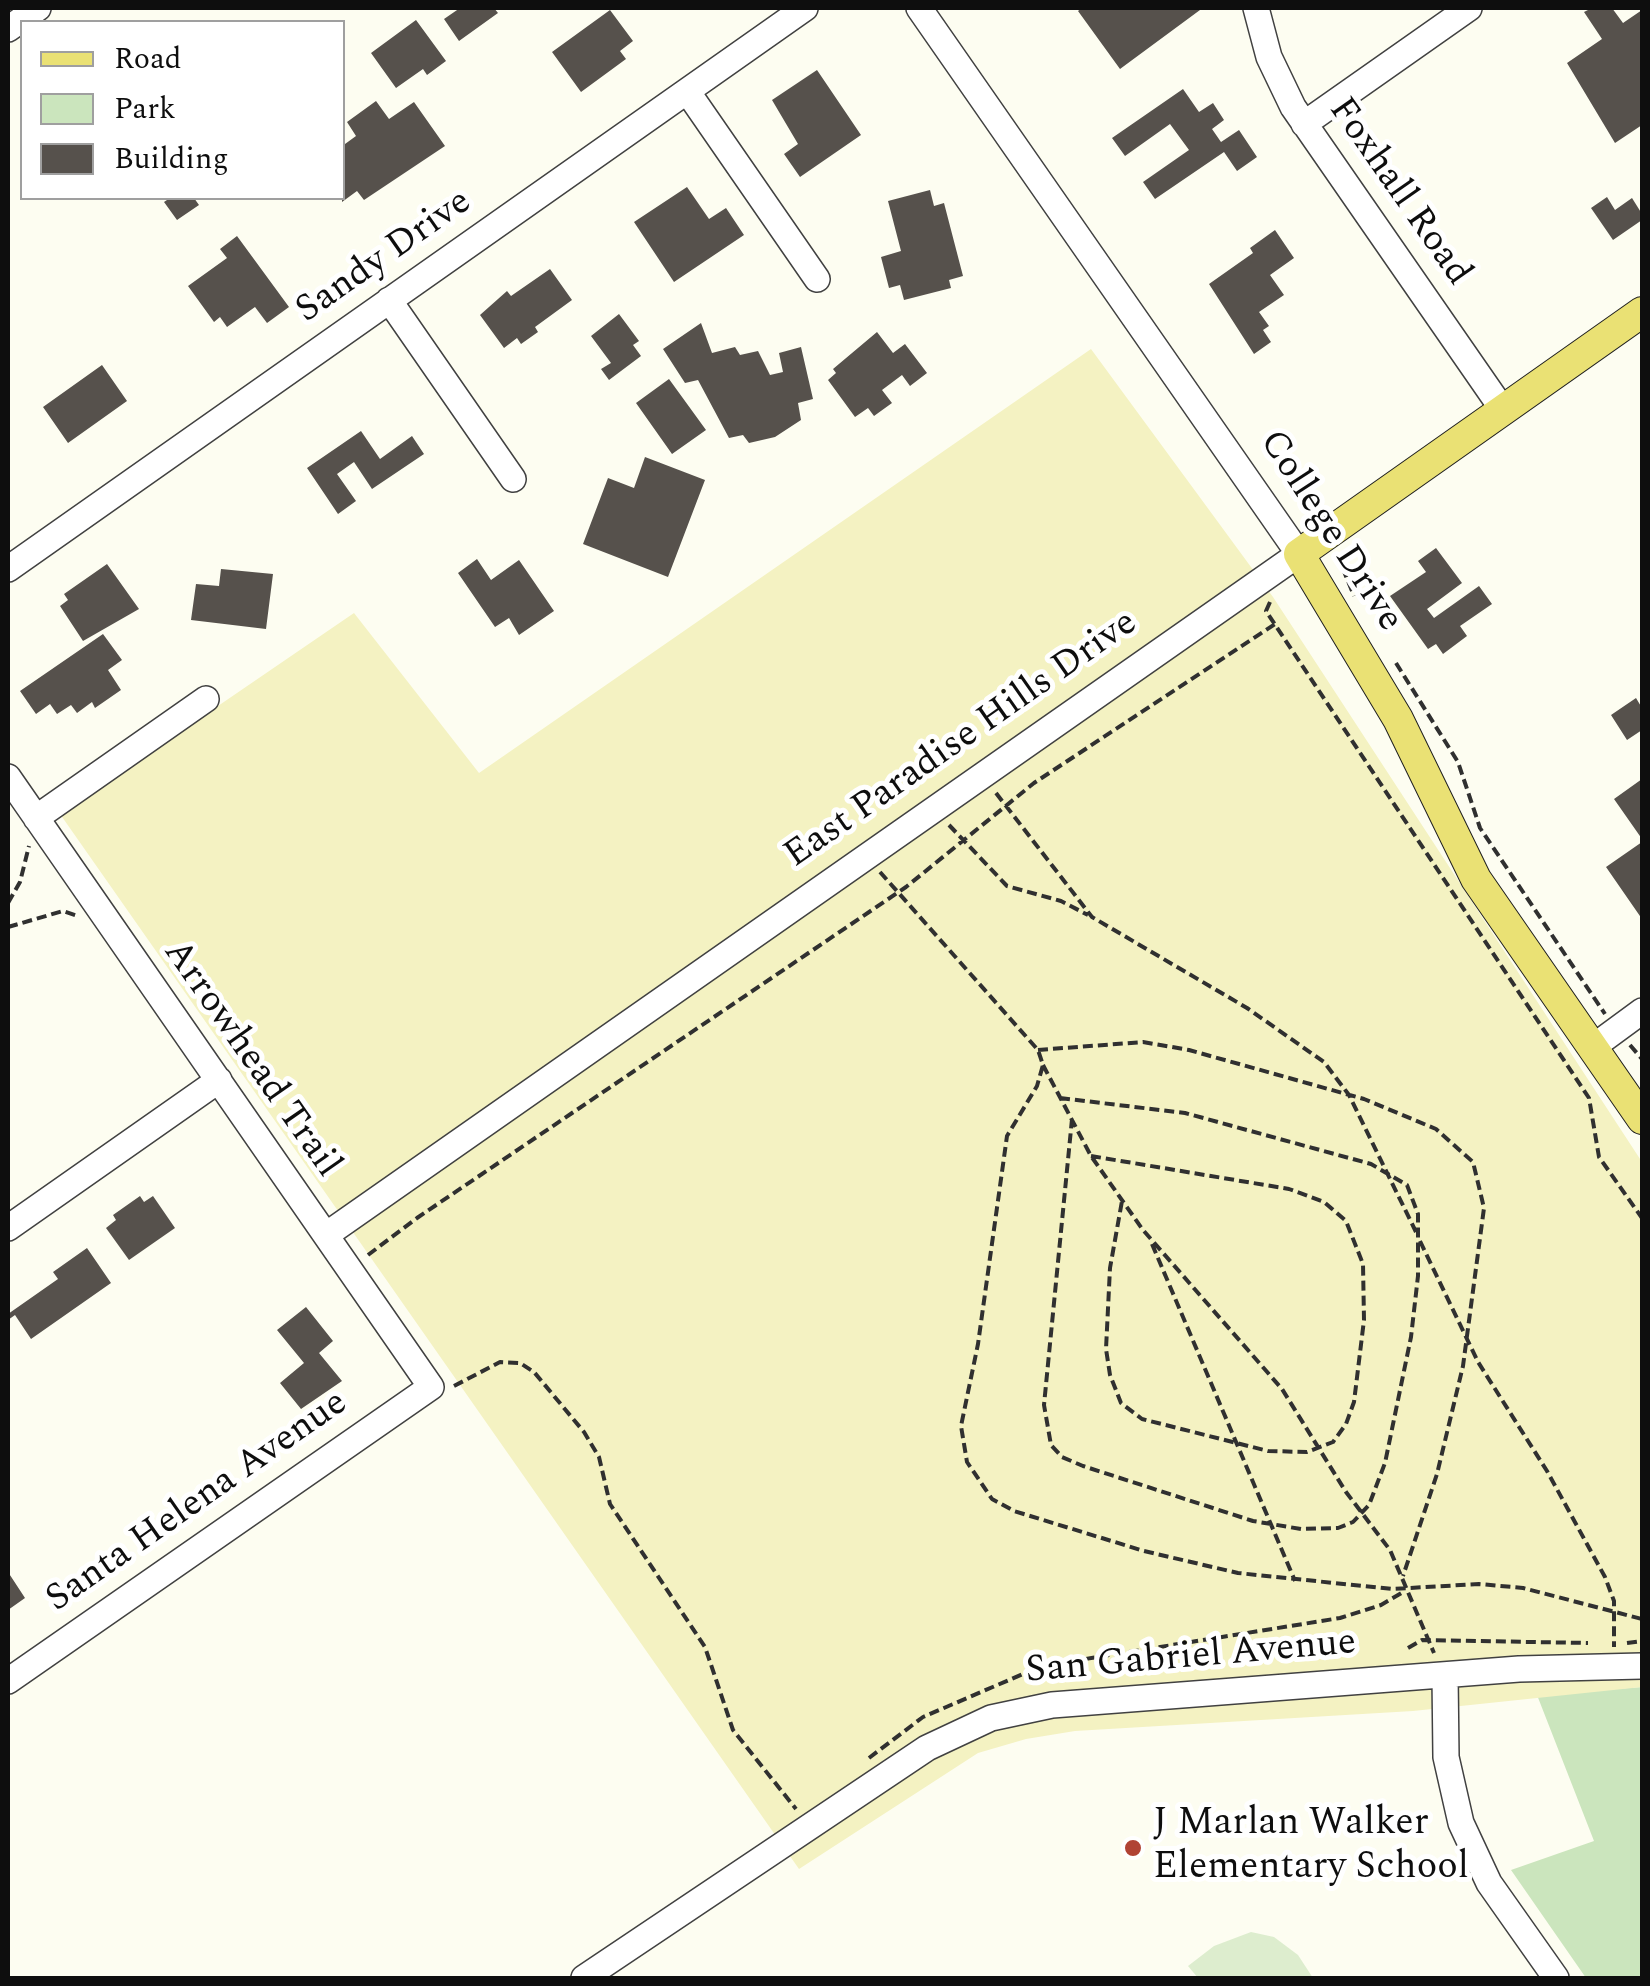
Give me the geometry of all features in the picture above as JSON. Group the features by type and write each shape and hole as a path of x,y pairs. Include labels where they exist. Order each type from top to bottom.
{"main road":[{"name":"East Paradise Hills Drive","path":"1299,554 1642,312"},
{"name":"College Drive","path":"1299,554 1398,719 1458,849 1604,1038 1642,1119"}],"street":[{"name":"Sandy Drive","path":"8,569 805,8"},
{"name":"College Drive","path":"918,8 1299,554"},
{"name":"Foxhall Road","path":"1256,8 1281,86 1304,124 1503,410"},
{"path":"1304,124 1469,8"},
{"path":"687,91 817,279"},
{"path":"389,300 513,478"},
{"name":"East Paradise Hills Drive","path":"326,1235 1299,554"},
{"path":"36,818 206,698"},
{"name":"Arrowhead Trail","path":"8,777 430,1387"},
{"path":"1604,1038 1642,1011"},
{"path":"8,1228 219,1080"},
{"name":"Santa Helena Avenue","path":"8,1681 430,1387"},
{"name":"San Gabriel Avenue","path":"584,1978 750,1863 811,1827 927,1748 963,1729 1021,1710 1445,1675 1614,1655 1642,1666"},
{"path":"1445,1675 1446,1757 1461,1823 1489,1883 1556,1978"}],"path":[{"path":"1336,554 1357,602"},
{"path":"1273,597 1266,610 1274,624 1589,1098 1599,1157 1642,1218"},
{"path":"356,1265 416,1218 898,892 1006,806 1172,688 1274,624"},
{"path":"1388,651 1458,762 1480,828 1604,1038 1642,1059"},
{"path":"982,776 1092,917"},
{"path":"935,809 1007,886 1061,901 1092,917 1298,1040 1324,1062 1349,1095 1467,1340 1605,1577 1614,1612 1614,1655"},
{"path":"8,904 20,882 36,818"},
{"path":"867,857 1038,1050 1091,1156 1150,1240 1282,1388 1404,1576 1445,1675"},
{"path":"8,926 63,911 111,926"},
{"path":"1038,1050 1150,1042 1349,1095 1436,1129 1472,1162 1484,1208 1467,1340 1437,1474 1404,1576"},
{"path":"1043,1065 1038,1086 1012,1124 1003,1156 978,1344 961,1426 964,1452 972,1473 992,1499 1014,1511 1144,1551 1295,1581 1410,1588 1479,1584 1524,1588 1642,1618"},
{"path":"1060,1098 1186,1113 1386,1170 1412,1192 1418,1236 1417,1290 1398,1411 1377,1487 1362,1513 1338,1528 1271,1525 1066,1460 1047,1438 1044,1405 1072,1119"},
{"path":"1091,1156 1289,1189 1324,1202 1346,1221 1363,1264 1362,1344 1346,1424 1333,1442 1320,1449 1283,1453 1142,1419 1127,1410 1107,1364 1110,1268 1122,1200"},
{"path":"1150,1240 1295,1581"},
{"path":"430,1387 457,1386 508,1360 534,1372 596,1451 610,1504 701,1640 733,1730 811,1827"},
{"path":"1408,1648 1429,1640 1614,1655 1642,1641"}],"green space":[{"path":"1642,1687 1642,1978 1586,1978 1511,1870 1594,1841 1537,1695"},
{"path":"1251,1932 1274,1937 1298,1955 1313,1978 1198,1978 1188,1966 1214,1946"}],"sand":[{"path":"1091,349 1273,597 1642,1162 1642,1687 1413,1711 1075,1731 1026,1739 978,1753 799,1869 60,814 354,613 479,773"}],"building":[{"path":"460,8 494,8 498,13 459,41 444,19"},
{"path":"1612,8 1623,23 1642,10 1642,125 1615,143 1567,63 1602,39 1584,12"},
{"path":"610,10 633,41 620,51 626,59 581,92 552,52"},
{"path":"1200,10 1120,69 1078,11"},
{"path":"416,20 446,61 427,75 423,69 396,88 371,53"},
{"path":"817,70 861,135 800,177 784,154 798,144 772,100"},
{"path":"1183,89 1199,112 1213,103 1224,120 1212,129 1221,142 1239,130 1257,157 1237,171 1224,152 1155,199 1143,182 1189,150 1170,124 1125,156 1112,138"},
{"path":"376,101 389,119 414,102 445,146 364,200 357,191 345,200 345,144 356,136 347,122"},
{"path":"687,187 709,219 726,208 744,235 674,282 634,222"},
{"path":"930,190 934,206 944,203 963,276 949,280 951,288 904,300 900,285 889,288 881,257 901,251 888,201"},
{"path":"1607,197 1615,210 1632,198 1642,214 1642,220 1613,240 1591,208"},
{"path":"195,200 199,205 177,220 164,202"},
{"path":"1275,230 1294,258 1270,275 1284,295 1259,312 1269,326 1263,330 1271,342 1254,354 1209,284 1253,253 1250,248"},
{"path":"237,236 289,307 267,323 255,307 227,327 220,317 214,322 188,286 227,258 220,249"},
{"path":"550,269 572,300 535,327 538,332 521,344 517,338 504,348 480,315 507,291 511,296"},
{"path":"619,314 639,341 633,345 641,356 609,380 601,369 611,363 591,336"},
{"path":"701,323 712,353 735,347 740,355 758,351 770,375 783,372 779,353 801,347 813,399 798,403 801,420 775,437 749,443 743,435 729,438 698,380 685,383 663,349"},
{"path":"877,332 893,353 905,344 927,373 910,386 902,375 882,390 892,403 874,416 868,408 855,417 828,380 836,373 833,369"},
{"path":"102,365 127,401 68,443 43,407"},
{"path":"669,379 706,430 672,454 636,403"},
{"path":"361,431 380,459 412,436 424,454 372,489 354,462 337,474 356,501 338,514 307,468"},
{"path":"645,457 705,480 668,577 583,544 608,478 634,488"},
{"path":"1436,548 1462,583 1427,609 1434,618 1479,586 1492,604 1460,626 1467,636 1443,654 1436,644 1428,649 1390,596 1426,572 1418,561"},
{"path":"477,559 491,580 519,560 554,611 519,635 509,618 495,627 458,573"},
{"path":"107,564 139,609 83,641 60,606 68,600 64,594"},
{"path":"221,569 273,574 266,629 191,620 196,584 219,586"},
{"path":"103,634 122,660 108,670 121,690 95,708 92,702 77,713 71,705 57,714 50,704 36,714 20,691"},
{"path":"1636,698 1642,708 1642,730 1627,740 1611,715"},
{"path":"1642,779 1642,839 1614,799"},
{"path":"1642,842 1642,919 1606,867"},
{"path":"140,1196 144,1202 153,1196 175,1228 129,1260 106,1228 116,1220 113,1215"},
{"path":"87,1248 111,1283 31,1339 15,1315 8,1320 8,1314 58,1279 53,1272"},
{"path":"306,1307 333,1341 319,1353 342,1381 301,1409 280,1383 304,1363 277,1330"},
{"path":"8,1572 25,1598 8,1610"}],"place":[{"name":"J Marlan Walker Elementary School","path":"1133,1848"}]}
